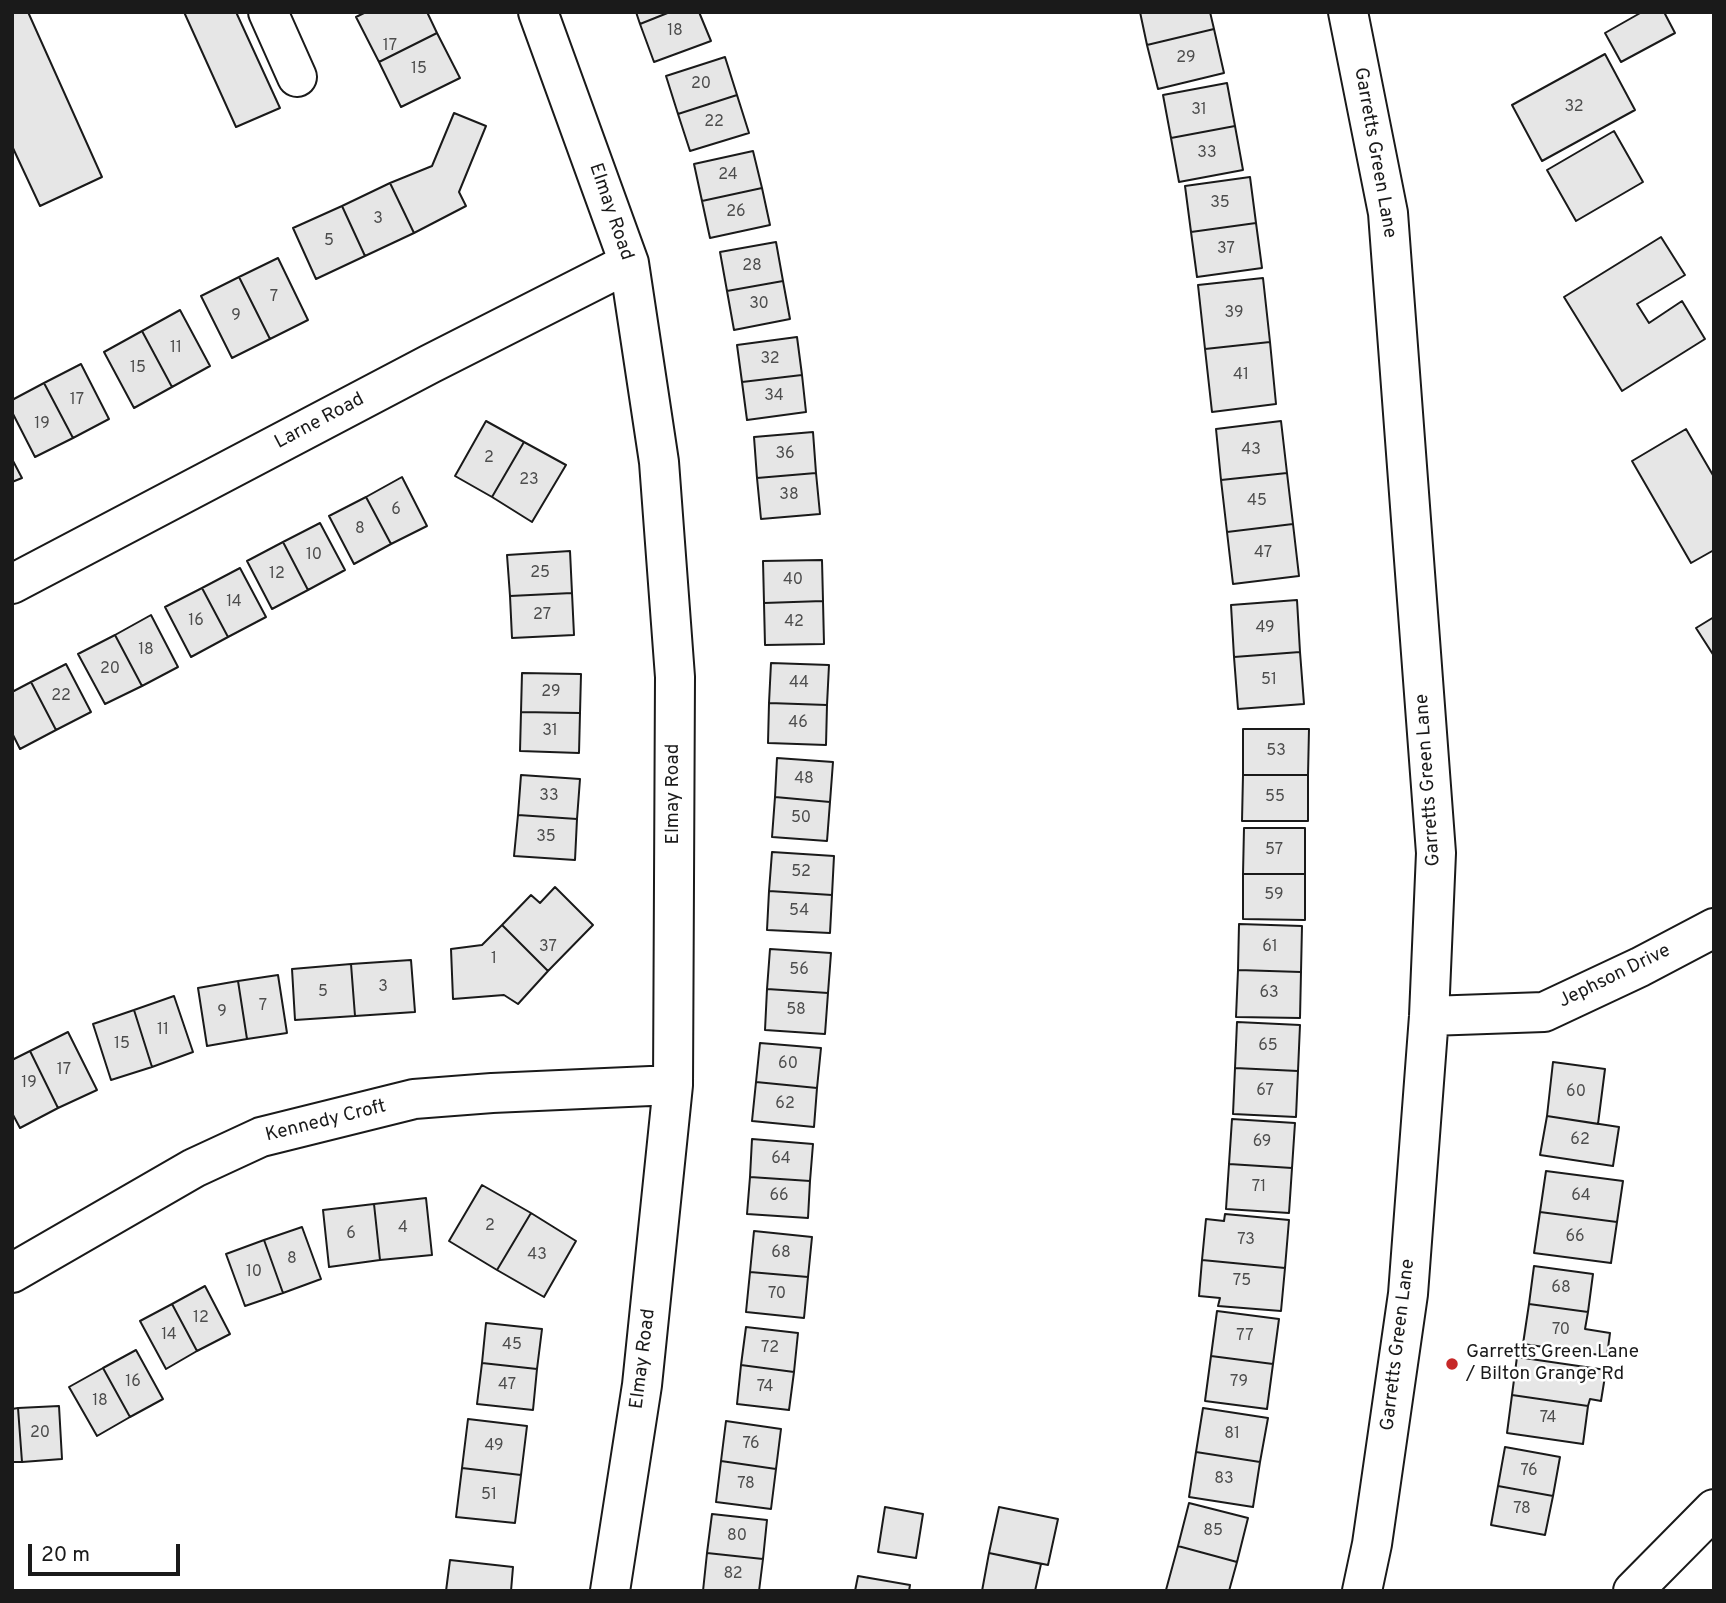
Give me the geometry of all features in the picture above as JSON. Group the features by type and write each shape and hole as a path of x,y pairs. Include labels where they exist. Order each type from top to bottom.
{"street":[{"path":"268,12 297,77"},
{"name":"Elmay Road","path":"538,12 629,262 659,462 675,677 673,1085 642,1385 610,1591"},
{"name":"Garretts Green Lane","path":"1348,12 1388,213 1436,853 1429,1016 1408,1294 1362,1591"},
{"name":"Larne Road","path":"12,584 629,262"},
{"name":"Jephson Drive","path":"1429,1016 1544,1012 1640,967 1714,928"},
{"name":"Kennedy Croft","path":"12,1273 194,1167 261,1137 414,1099 673,1085"},
{"path":"1633,1591 1714,1509"}],"building":[{"path":"12,12 28,12 102,177 40,206 12,146"},
{"path":"184,12 236,12 280,108 236,127"},
{"path":"366,12 427,12 437,33 379,62 356,17"},
{"path":"636,12 670,12 640,24"},
{"path":"670,12 699,12 711,41 654,62 640,24"},
{"path":"1140,12 1210,12 1214,29 1147,45"},
{"path":"1642,12 1664,12 1675,33 1621,62 1605,33"},
{"path":"1214,29 1224,73 1158,89 1147,45"},
{"path":"437,33 460,78 401,107 379,62"},
{"path":"1605,54 1635,110 1542,161 1512,105"},
{"path":"725,57 737,95 678,114 666,76"},
{"path":"1227,83 1235,126 1171,138 1163,95"},
{"path":"737,95 749,133 690,151 678,114"},
{"path":"454,113 486,126 459,192 466,206 414,233 390,183 432,166"},
{"path":"1235,126 1243,170 1179,182 1171,138"},
{"path":"1614,131 1643,182 1576,221 1547,170"},
{"path":"753,151 762,188 702,201 694,164"},
{"path":"1250,177 1256,223 1191,232 1185,186"},
{"path":"390,183 414,233 365,256 342,206"},
{"path":"762,188 770,225 710,238 702,201"},
{"path":"342,206 365,256 316,279 293,228"},
{"path":"1256,223 1262,268 1197,277 1191,232"},
{"path":"1661,237 1685,275 1637,304 1649,323 1682,301 1705,339 1622,391 1564,297"},
{"path":"776,242 783,281 727,291 720,252"},
{"path":"278,258 308,320 270,339 239,277"},
{"path":"239,277 270,339 232,358 201,296"},
{"path":"1263,278 1270,342 1205,349 1198,285"},
{"path":"783,281 790,319 734,330 727,291"},
{"path":"180,310 210,366 172,387 142,331"},
{"path":"142,331 172,387 134,408 104,352"},
{"path":"797,337 802,375 742,382 737,345"},
{"path":"1270,342 1276,404 1212,412 1205,349"},
{"path":"81,364 109,419 73,438 44,383"},
{"path":"802,375 806,412 747,420 742,382"},
{"path":"44,383 73,438 35,457 12,412 12,400"},
{"path":"486,421 524,442 492,497 455,476"},
{"path":"1281,421 1287,473 1221,480 1216,429"},
{"path":"1686,429 1714,477 1714,550 1691,563 1632,461"},
{"path":"813,432 816,473 757,478 754,437"},
{"path":"524,442 566,465 532,522 492,497"},
{"path":"12,459 22,478 12,482"},
{"path":"816,473 820,514 761,519 757,478"},
{"path":"1287,473 1293,524 1227,532 1221,480"},
{"path":"402,477 427,526 391,544 366,497"},
{"path":"366,497 391,544 354,564 329,516"},
{"path":"320,523 345,570 308,590 283,542"},
{"path":"1293,524 1299,576 1233,584 1227,532"},
{"path":"283,542 308,590 272,609 247,561"},
{"path":"570,551 572,593 510,596 507,555"},
{"path":"822,560 823,601 764,603 763,561"},
{"path":"240,568 266,617 228,637 202,588"},
{"path":"202,588 228,637 191,657 165,607"},
{"path":"572,593 574,635 512,638 510,596"},
{"path":"1297,600 1300,652 1234,657 1231,605"},
{"path":"823,601 824,644 765,645 764,603"},
{"path":"151,615 178,667 142,686 115,635"},
{"path":"1714,617 1714,656 1696,628"},
{"path":"115,635 142,686 105,704 78,654"},
{"path":"1300,652 1304,704 1238,709 1234,657"},
{"path":"771,663 829,665 827,705 769,703"},
{"path":"66,664 91,712 56,730 31,682"},
{"path":"522,673 581,674 580,713 521,712"},
{"path":"31,682 56,730 20,749 12,733 12,692"},
{"path":"769,703 827,705 826,745 768,743"},
{"path":"521,712 580,713 579,753 520,751"},
{"path":"1243,729 1309,729 1308,775 1243,775"},
{"path":"777,758 833,762 830,802 775,797"},
{"path":"521,775 580,779 577,819 518,815"},
{"path":"1243,775 1308,775 1308,821 1242,821"},
{"path":"775,797 830,802 827,841 772,837"},
{"path":"518,815 577,819 575,860 514,856"},
{"path":"1244,828 1305,828 1305,874 1243,874"},
{"path":"772,852 834,856 832,895 769,891"},
{"path":"1243,874 1305,874 1305,920 1243,919"},
{"path":"555,887 593,925 548,971 502,925 531,895 540,903"},
{"path":"769,891 832,895 830,933 767,930"},
{"path":"1239,924 1302,926 1301,972 1238,970"},
{"path":"502,925 548,971 518,1004 504,995 453,999 451,949 482,945"},
{"path":"770,949 831,953 828,993 767,989"},
{"path":"411,960 415,1012 355,1016 351,964"},
{"path":"351,964 355,1016 295,1020 292,969"},
{"path":"1238,970 1301,972 1300,1018 1236,1017"},
{"path":"278,975 287,1033 247,1039 238,981"},
{"path":"238,981 247,1039 207,1046 198,988"},
{"path":"767,989 828,993 825,1034 765,1030"},
{"path":"174,996 193,1052 152,1067 134,1010"},
{"path":"134,1010 152,1067 111,1080 93,1024"},
{"path":"1237,1022 1300,1025 1298,1071 1235,1068"},
{"path":"68,1032 97,1090 58,1108 30,1051"},
{"path":"760,1043 821,1048 817,1088 756,1082"},
{"path":"30,1051 58,1108 20,1128 12,1113 12,1060"},
{"path":"1553,1062 1605,1069 1598,1124 1547,1116"},
{"path":"1235,1068 1298,1071 1296,1117 1233,1114"},
{"path":"756,1082 817,1088 814,1127 752,1121"},
{"path":"1547,1116 1619,1127 1613,1166 1540,1155"},
{"path":"1232,1119 1295,1123 1292,1168 1229,1164"},
{"path":"752,1139 813,1144 810,1181 750,1177"},
{"path":"1229,1164 1292,1168 1289,1213 1226,1209"},
{"path":"1546,1171 1623,1181 1617,1222 1540,1212"},
{"path":"750,1177 810,1181 808,1218 747,1214"},
{"path":"482,1185 531,1213 497,1270 449,1241"},
{"path":"426,1198 432,1255 380,1260 374,1204"},
{"path":"374,1204 380,1260 329,1267 323,1210"},
{"path":"1540,1212 1617,1222 1611,1263 1534,1253"},
{"path":"531,1213 576,1241 544,1297 497,1270"},
{"path":"1225,1214 1289,1220 1285,1268 1202,1260 1206,1219 1224,1221"},
{"path":"302,1227 321,1279 283,1293 264,1240"},
{"path":"754,1231 812,1237 808,1277 750,1272"},
{"path":"264,1240 283,1293 245,1306 226,1254"},
{"path":"1202,1260 1285,1268 1281,1311 1218,1306 1220,1298 1199,1296"},
{"path":"1534,1266 1593,1274 1588,1312 1529,1304"},
{"path":"750,1272 808,1277 804,1318 746,1312"},
{"path":"205,1286 230,1334 197,1351 172,1304"},
{"path":"172,1304 197,1351 166,1369 140,1321"},
{"path":"1529,1304 1588,1312 1585,1329 1610,1333 1607,1356 1523,1344"},
{"path":"1217,1311 1279,1319 1273,1364 1211,1356"},
{"path":"486,1323 542,1329 537,1369 482,1363"},
{"path":"746,1327 798,1333 794,1372 741,1365"},
{"path":"136,1350 163,1399 130,1417 103,1368"},
{"path":"1211,1356 1273,1364 1267,1409 1205,1401"},
{"path":"1517,1357 1606,1370 1601,1401 1590,1399 1588,1406 1512,1395"},
{"path":"482,1363 537,1369 533,1410 477,1404"},
{"path":"741,1365 794,1372 789,1410 737,1404"},
{"path":"103,1368 130,1417 97,1436 69,1387"},
{"path":"1512,1395 1588,1406 1583,1444 1507,1433"},
{"path":"59,1406 62,1459 22,1462 18,1408"},
{"path":"18,1408 22,1462 12,1462 12,1409"},
{"path":"1203,1408 1268,1418 1260,1462 1196,1452"},
{"path":"468,1419 527,1426 521,1475 462,1468"},
{"path":"726,1421 781,1429 776,1469 721,1461"},
{"path":"1505,1447 1560,1457 1553,1496 1498,1486"},
{"path":"1196,1452 1260,1462 1253,1507 1189,1497"},
{"path":"721,1461 776,1469 771,1509 716,1502"},
{"path":"462,1468 521,1475 515,1523 456,1517"},
{"path":"1498,1486 1553,1496 1545,1535 1491,1525"},
{"path":"1189,1503 1248,1518 1237,1562 1178,1546"},
{"path":"885,1507 923,1514 916,1558 878,1552"},
{"path":"999,1507 1058,1519 1048,1565 989,1553"},
{"path":"712,1514 767,1520 763,1559 707,1553"},
{"path":"1178,1546 1237,1562 1229,1591 1166,1590"},
{"path":"707,1553 763,1559 759,1591 703,1591"},
{"path":"989,1553 1041,1564 1035,1591 982,1591"},
{"path":"450,1560 513,1567 511,1591 446,1591"},
{"path":"858,1576 910,1585 909,1591 855,1591"}],"place":[{"name":"Garretts Green Lane / Bilton Grange Rd","path":"1452,1364"}]}
